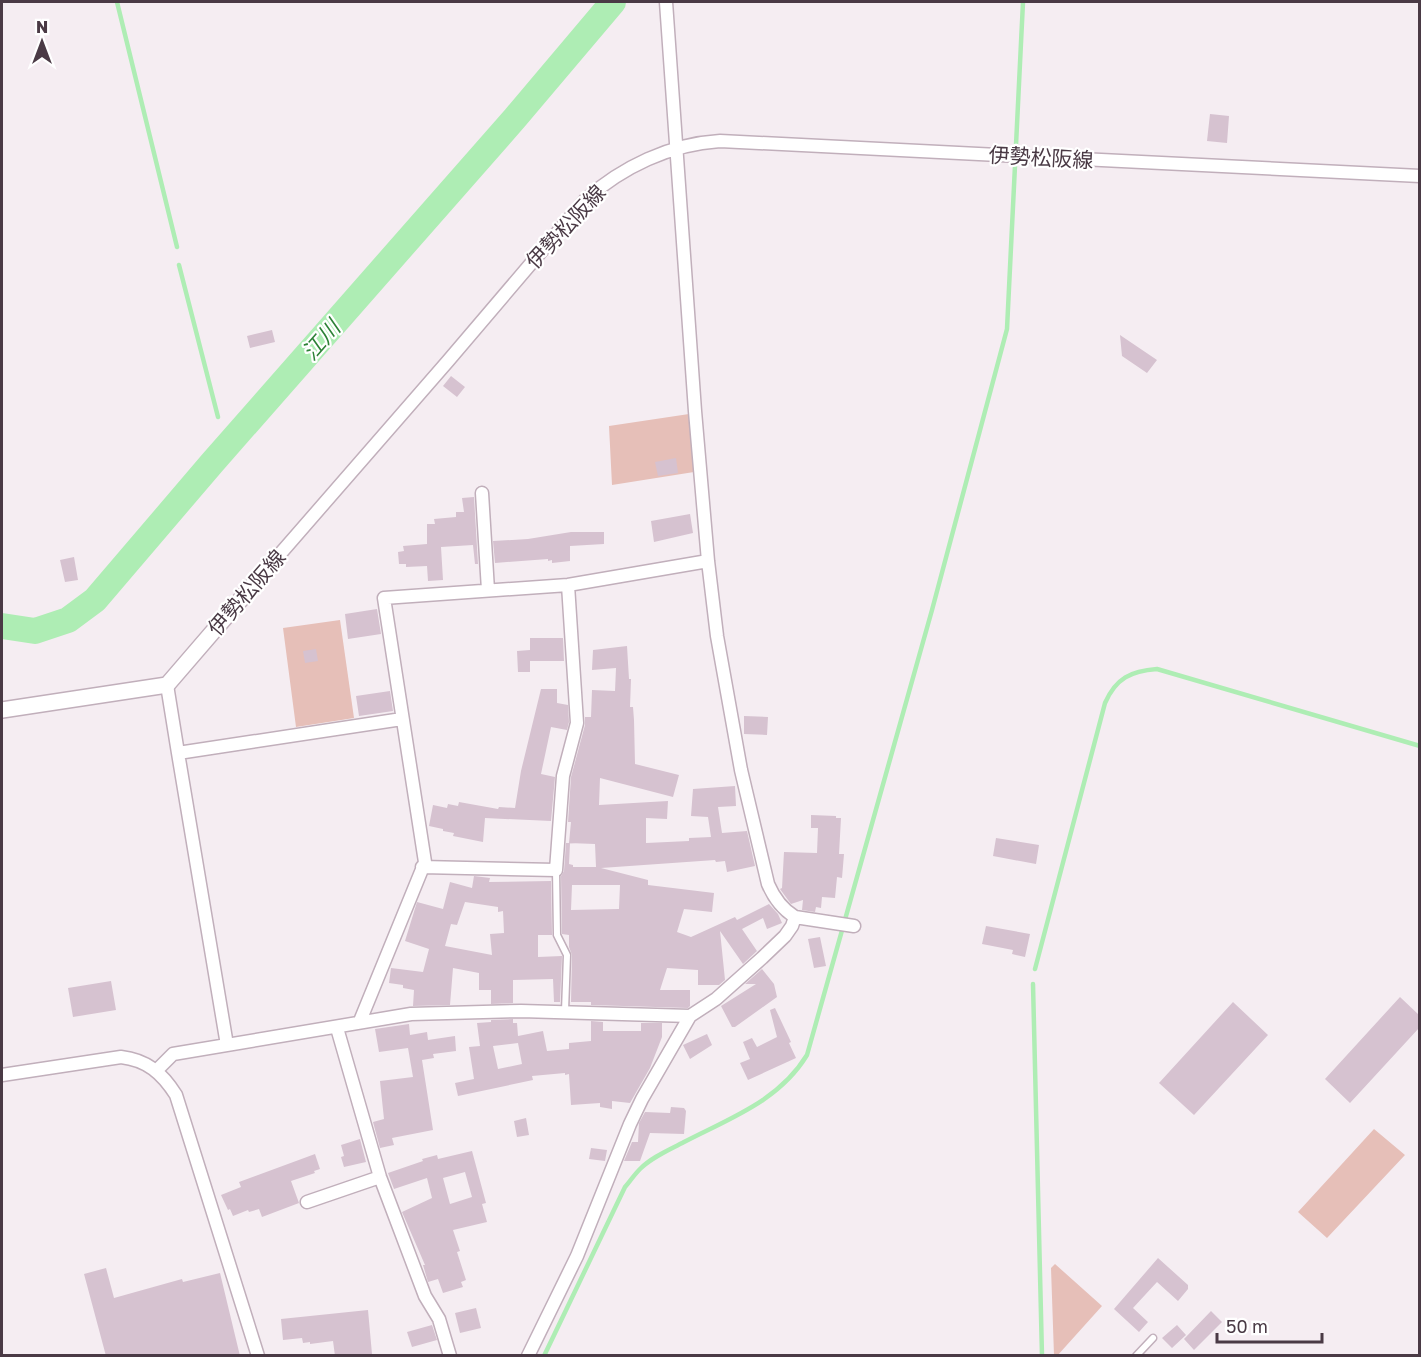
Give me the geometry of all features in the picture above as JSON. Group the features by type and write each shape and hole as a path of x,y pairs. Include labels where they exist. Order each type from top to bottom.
{"street":[{"path":"666,2 708,561 717,636 741,770 768,884 779,903 795,917 847,924"},
{"name":"伊勢松阪線","path":"167,685 585,200 605,182 676,148 697,142 720,141 1419,176"},
{"path":"482,493 488,590"},
{"path":"360,1021 425,862 384,598 568,585 708,561"},
{"path":"422,867 556,870 563,776 577,723 568,585"},
{"path":"2,710 167,685 227,1045"},
{"path":"178,753 402,719"},
{"path":"528,1356 577,1256 630,1124 690,1016 716,999 762,958 784,936 792,926 795,917"},
{"path":"157,1070 174,1054 411,1014 565,1011 690,1016"},
{"path":"337,1028 380,1177 425,1296 439,1319 450,1356"},
{"path":"2,1075 121,1058 135,1059 157,1070 168,1082 176,1095 258,1356"},
{"path":"307,1202 380,1177"}],"lane":[{"path":"556,870 557,935 567,954 565,1011"},
{"path":"1136,1356 1153,1338"}],"shaded area":[{"path":"689,414 694,472 612,485 609,426"},
{"path":"340,620 354,718 296,727 283,628"},
{"path":"1374,1129 1405,1155 1327,1238 1298,1212"},
{"path":"1055,1264 1102,1306 1057,1356 1054,1355 1051,1268"}],"building":[{"path":"1210,114 1229,116 1227,143 1207,141"},
{"path":"272,330 275,342 250,348 247,336"},
{"path":"1120,335 1157,360 1147,373 1122,356"},
{"path":"451,376 465,387 457,397 443,386"},
{"path":"676,458 678,473 658,476 655,462"},
{"path":"474,497 478,564 475,564 473,545 441,547 443,580 428,581 427,566 406,567 406,564 399,564 398,552 404,551 403,546 427,544 427,524 435,524 434,519 456,517 456,512 464,512 462,498"},
{"path":"690,514 693,533 654,542 651,521"},
{"path":"571,532 604,532 604,544 570,546 570,561 552,563 552,560 548,561 548,559 495,563 493,541 528,539"},
{"path":"74,557 78,580 65,582 60,560"},
{"path":"377,609 381,634 348,639 345,614"},
{"path":"530,638 563,638 564,661 530,661 530,672 518,672 517,651 530,650"},
{"path":"627,646 629,679 631,679 630,707 633,707 634,720 635,764 679,775 673,797 600,778 599,805 668,801 667,819 646,818 646,843 689,841 689,838 711,837 708,817 691,816 693,789 735,786 736,806 718,807 722,833 747,831 755,866 727,872 725,861 716,862 715,860 601,868 648,880 648,885 714,893 712,912 684,909 677,932 691,937 735,917 737,920 769,904 782,923 767,929 763,918 742,929 757,951 743,964 720,931 725,980 719,985 698,985 698,970 667,968 660,990 690,990 688,1008 591,1005 591,1002 571,1002 572,955 569,935 562,934 561,876 564,871 566,843 569,843 571,822 568,822 571,777 585,725 585,717 591,717 592,690 615,691 616,668 592,670 593,650","holes":["570,843 595,844 596,867 573,867 569,864","572,885 620,885 619,909 571,910"]},
{"path":"316,649 318,661 305,663 303,651"},
{"path":"541,689 557,689 557,703 568,705 567,730 551,727 541,774 555,777 551,821 485,818 483,842 453,836 454,833 429,826 433,805 447,808 448,804 458,806 459,802 498,809 499,807 515,808 521,771"},
{"path":"390,691 393,711 359,716 356,696"},
{"path":"744,716 768,717 767,735 744,734"},
{"path":"811,815 841,818 839,854 844,854 842,878 837,877 835,898 822,897 821,908 816,907 815,912 802,910 803,900 791,904 780,889 782,888 784,852 817,853 818,828 811,828"},
{"path":"996,838 1039,845 1036,864 993,856"},
{"path":"474,876 490,878 489,882 551,881 552,935 538,935 538,957 562,956 560,1002 554,1002 553,979 513,980 513,1003 491,1004 491,990 479,990 479,973 453,968 450,1005 413,1006 414,990 403,988 403,985 389,983 391,968 423,972 429,949 405,941 417,902 443,909 450,882 472,888","holes":["465,902 498,907 498,912 503,911 504,933 490,934 492,955 445,946 451,924 457,925"]},
{"path":"986,926 1030,934 1025,957 1012,954 1013,950 982,944"},
{"path":"820,937 826,966 814,968 808,939"},
{"path":"762,969 774,984 777,997 732,1027 721,1006 756,984 745,984"},
{"path":"111,981 116,1010 73,1017 68,988"},
{"path":"1400,997 1419,1015 1419,1028 1350,1103 1325,1079"},
{"path":"1233,1002 1268,1035 1194,1115 1159,1083"},
{"path":"775,1008 796,1058 748,1080 740,1063 750,1059 743,1042 752,1038 757,1047 777,1037 770,1010"},
{"path":"513,1019 513,1023 517,1023 518,1036 543,1031 547,1051 569,1049 569,1043 591,1041 591,1021 603,1022 603,1031 641,1031 641,1023 662,1023 662,1037 650,1068 630,1103 612,1101 612,1109 600,1107 600,1103 571,1105 569,1074 565,1075 565,1073 532,1076 533,1080 458,1096 455,1083 474,1079 469,1047 480,1046 477,1023 491,1022 491,1020","holes":["518,1043 522,1064 498,1069 493,1046"]},
{"path":"409,1024 410,1035 427,1032 428,1040 455,1036 456,1051 433,1054 434,1058 422,1060 433,1130 392,1138 394,1145 380,1148 373,1122 384,1119 380,1081 413,1077 408,1048 379,1052 375,1029"},
{"path":"707,1034 712,1045 690,1059 683,1045"},
{"path":"671,1107 684,1108 686,1111 684,1134 650,1133 640,1161 624,1161 632,1142 638,1142 639,1123 645,1112 670,1113"},
{"path":"526,1118 529,1135 517,1137 514,1121"},
{"path":"360,1139 366,1162 344,1167 341,1145"},
{"path":"591,1148 607,1150 605,1161 589,1159"},
{"path":"472,1151 486,1203 482,1204 487,1222 453,1230 466,1280 461,1282 463,1287 443,1293 438,1279 428,1282 423,1265 425,1265 402,1212 432,1198 427,1178 394,1189 388,1173 423,1161 422,1159 437,1155 438,1159","holes":["465,1172 472,1197 450,1204 443,1178"]},
{"path":"315,1154 320,1169 291,1181 299,1203 262,1217 259,1209 249,1212 248,1210 233,1216 230,1209 228,1210 221,1195 241,1187 239,1182"},
{"path":"1158,1258 1188,1285 1188,1289 1178,1301 1157,1282 1133,1308 1148,1322 1139,1332 1114,1309"},
{"path":"106,1268 114,1298 182,1279 183,1282 220,1273 240,1356 106,1356 84,1274"},
{"path":"476,1308 481,1328 460,1333 455,1313"},
{"path":"368,1310 372,1354 335,1356 333,1341 310,1344 310,1342 303,1343 302,1338 283,1340 281,1319"},
{"path":"1211,1311 1222,1322 1194,1350 1184,1339"},
{"path":"432,1325 437,1340 412,1347 407,1332"},
{"path":"1177,1325 1186,1335 1172,1348 1162,1338"}],"waterway":[{"path":"117,2 177,247"},
{"name":"江川","path":"2,626 35,631 68,620 95,600 515,118 613,2"},
{"path":"544,1356 625,1187 636,1173 661,1154 736,1116 768,1096 796,1071 807,1055 932,610 1007,329 1023,2"},
{"path":"179,265 218,417"},
{"path":"1035,969 1105,703 1114,687 1125,677 1157,669 1420,746"},
{"path":"1033,984 1042,1356"}]}
